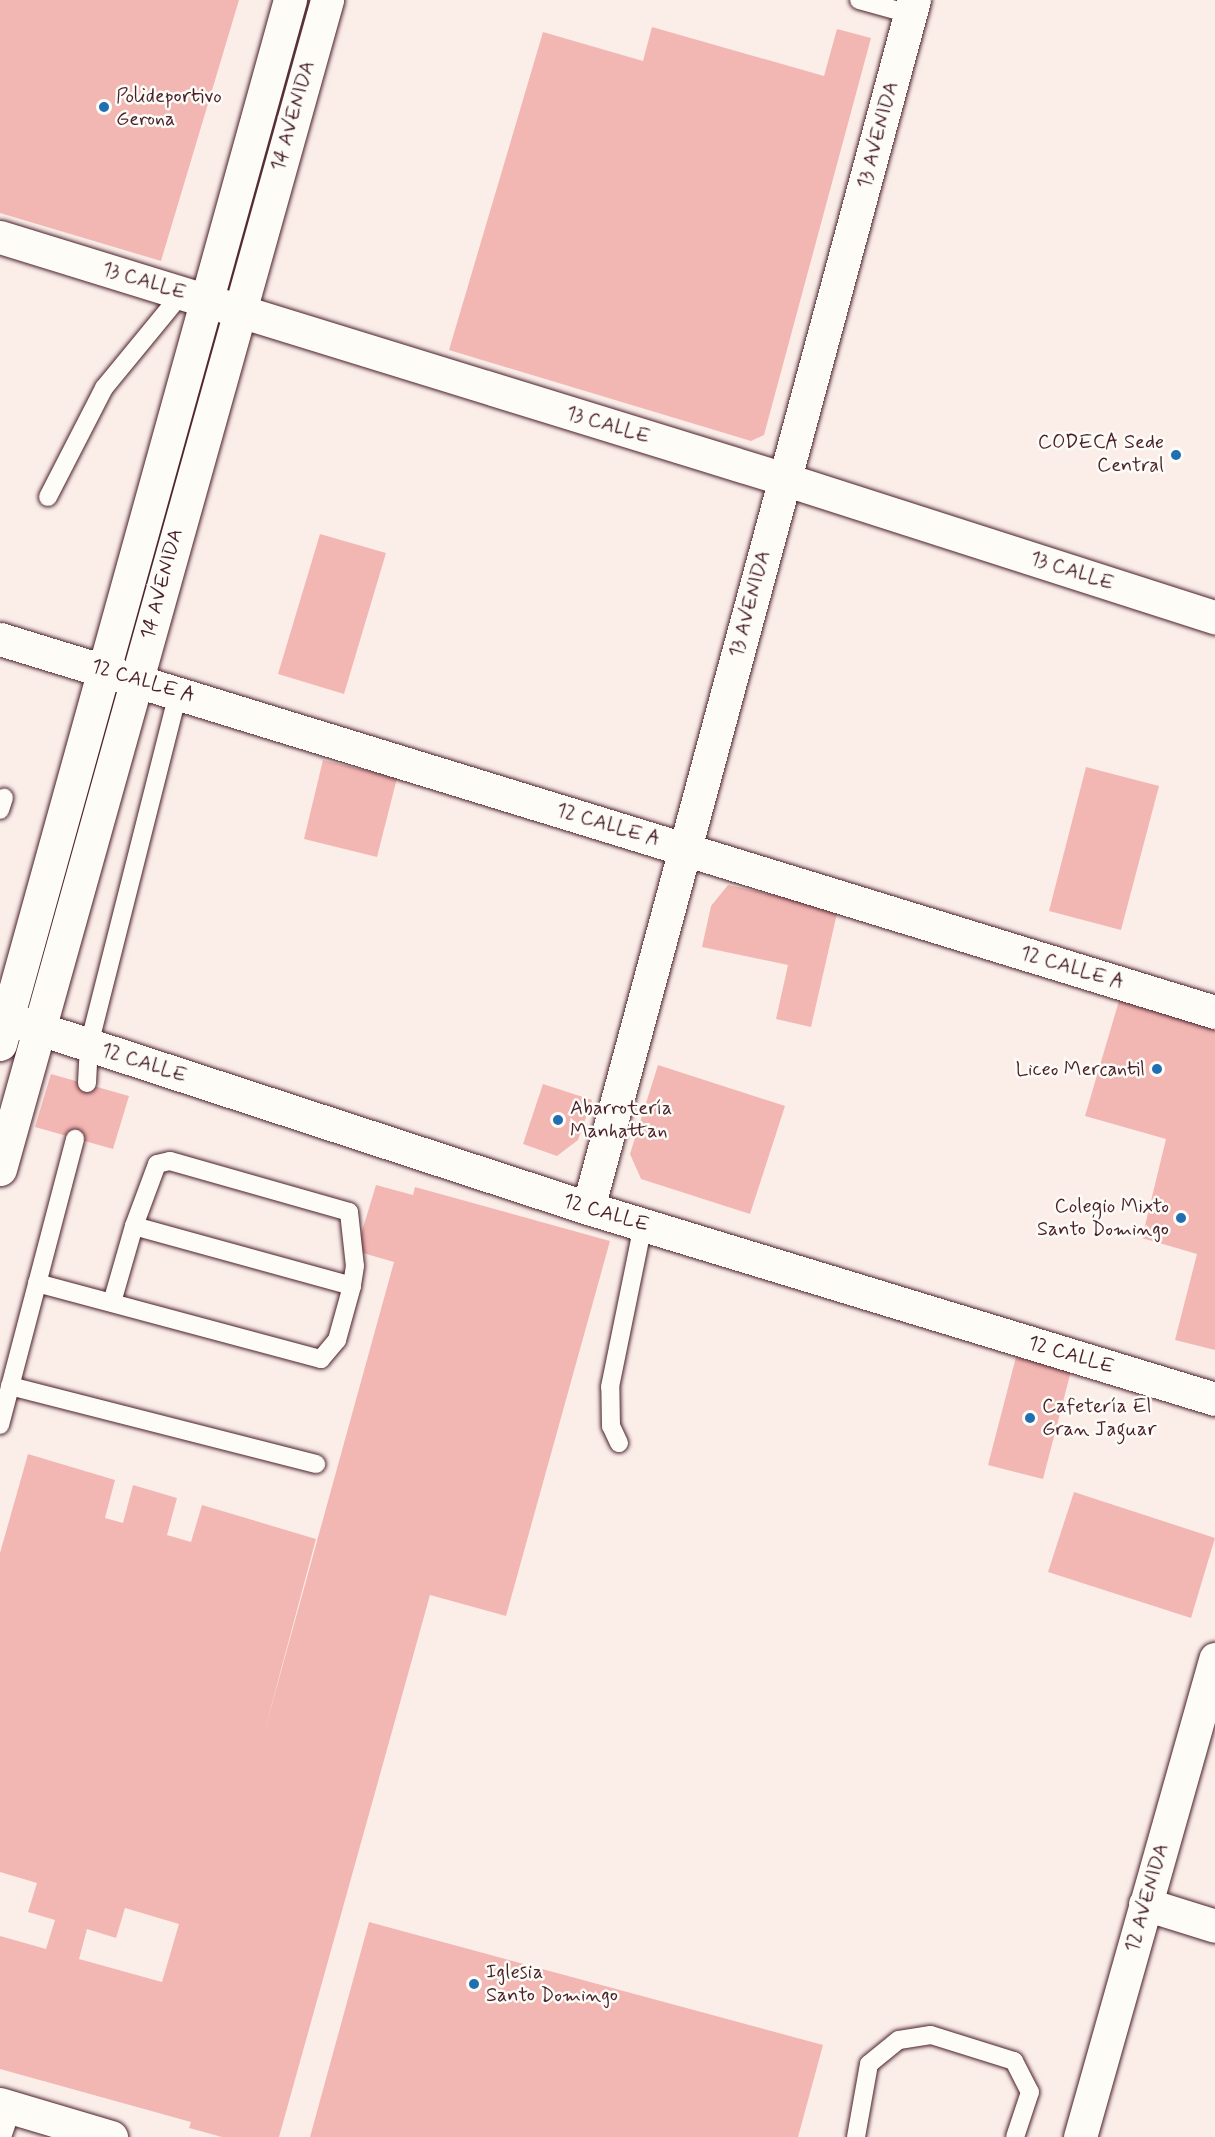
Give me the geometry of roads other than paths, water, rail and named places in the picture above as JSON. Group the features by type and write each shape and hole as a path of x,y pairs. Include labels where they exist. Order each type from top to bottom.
{"street":[{"name":"14 AVENIDA","path":"2,1027 104,669 194,297 290,0"},
{"name":"14 AVENIDA","path":"0,1169 238,310 327,0"},
{"name":"13 AVENIDA","path":"588,1208 912,7"},
{"name":"13 CALLE","path":"0,237 784,479 1215,617"},
{"name":"12 CALLE A","path":"0,639 104,669 1215,1012"},
{"name":"12 CALLE","path":"2,1027 38,1028 588,1208 1215,1399"},
{"name":"12 AVENIDA","path":"1080,2137 1215,1659"},
{"path":"1145,1904 1215,1926"},
{"path":"5,2116 111,2137"}],"lane":[{"path":"859,0 912,7"},
{"path":"48,496 104,388 194,297"},
{"path":"87,1083 89,1045 178,692"},
{"path":"0,1425 75,1139"},
{"path":"37,1283 321,1359 338,1340 355,1266 349,1212 170,1161 157,1164 134,1226 112,1302"},
{"path":"619,1443 611,1426 610,1387 643,1225"},
{"path":"134,1226 351,1286"},
{"path":"10,1386 316,1464"},
{"path":"856,2137 869,2064 899,2040 931,2035 1014,2061 1030,2092 1016,2137"}],"place":[{"name":"Polideportivo Gerona","path":"104,107"},
{"name":"CODECA Sede Central","path":"1176,455"},
{"name":"Liceo Mercantil","path":"1157,1069"},
{"name":"Abarrotería Manhattan","path":"558,1120"},
{"name":"Colegio Mixto Santo Domingo","path":"1181,1218"},
{"name":"Cafetería El Gran Jaguar","path":"1030,1418"},
{"name":"Iglesia Santo Domingo","path":"474,1984"}]}
